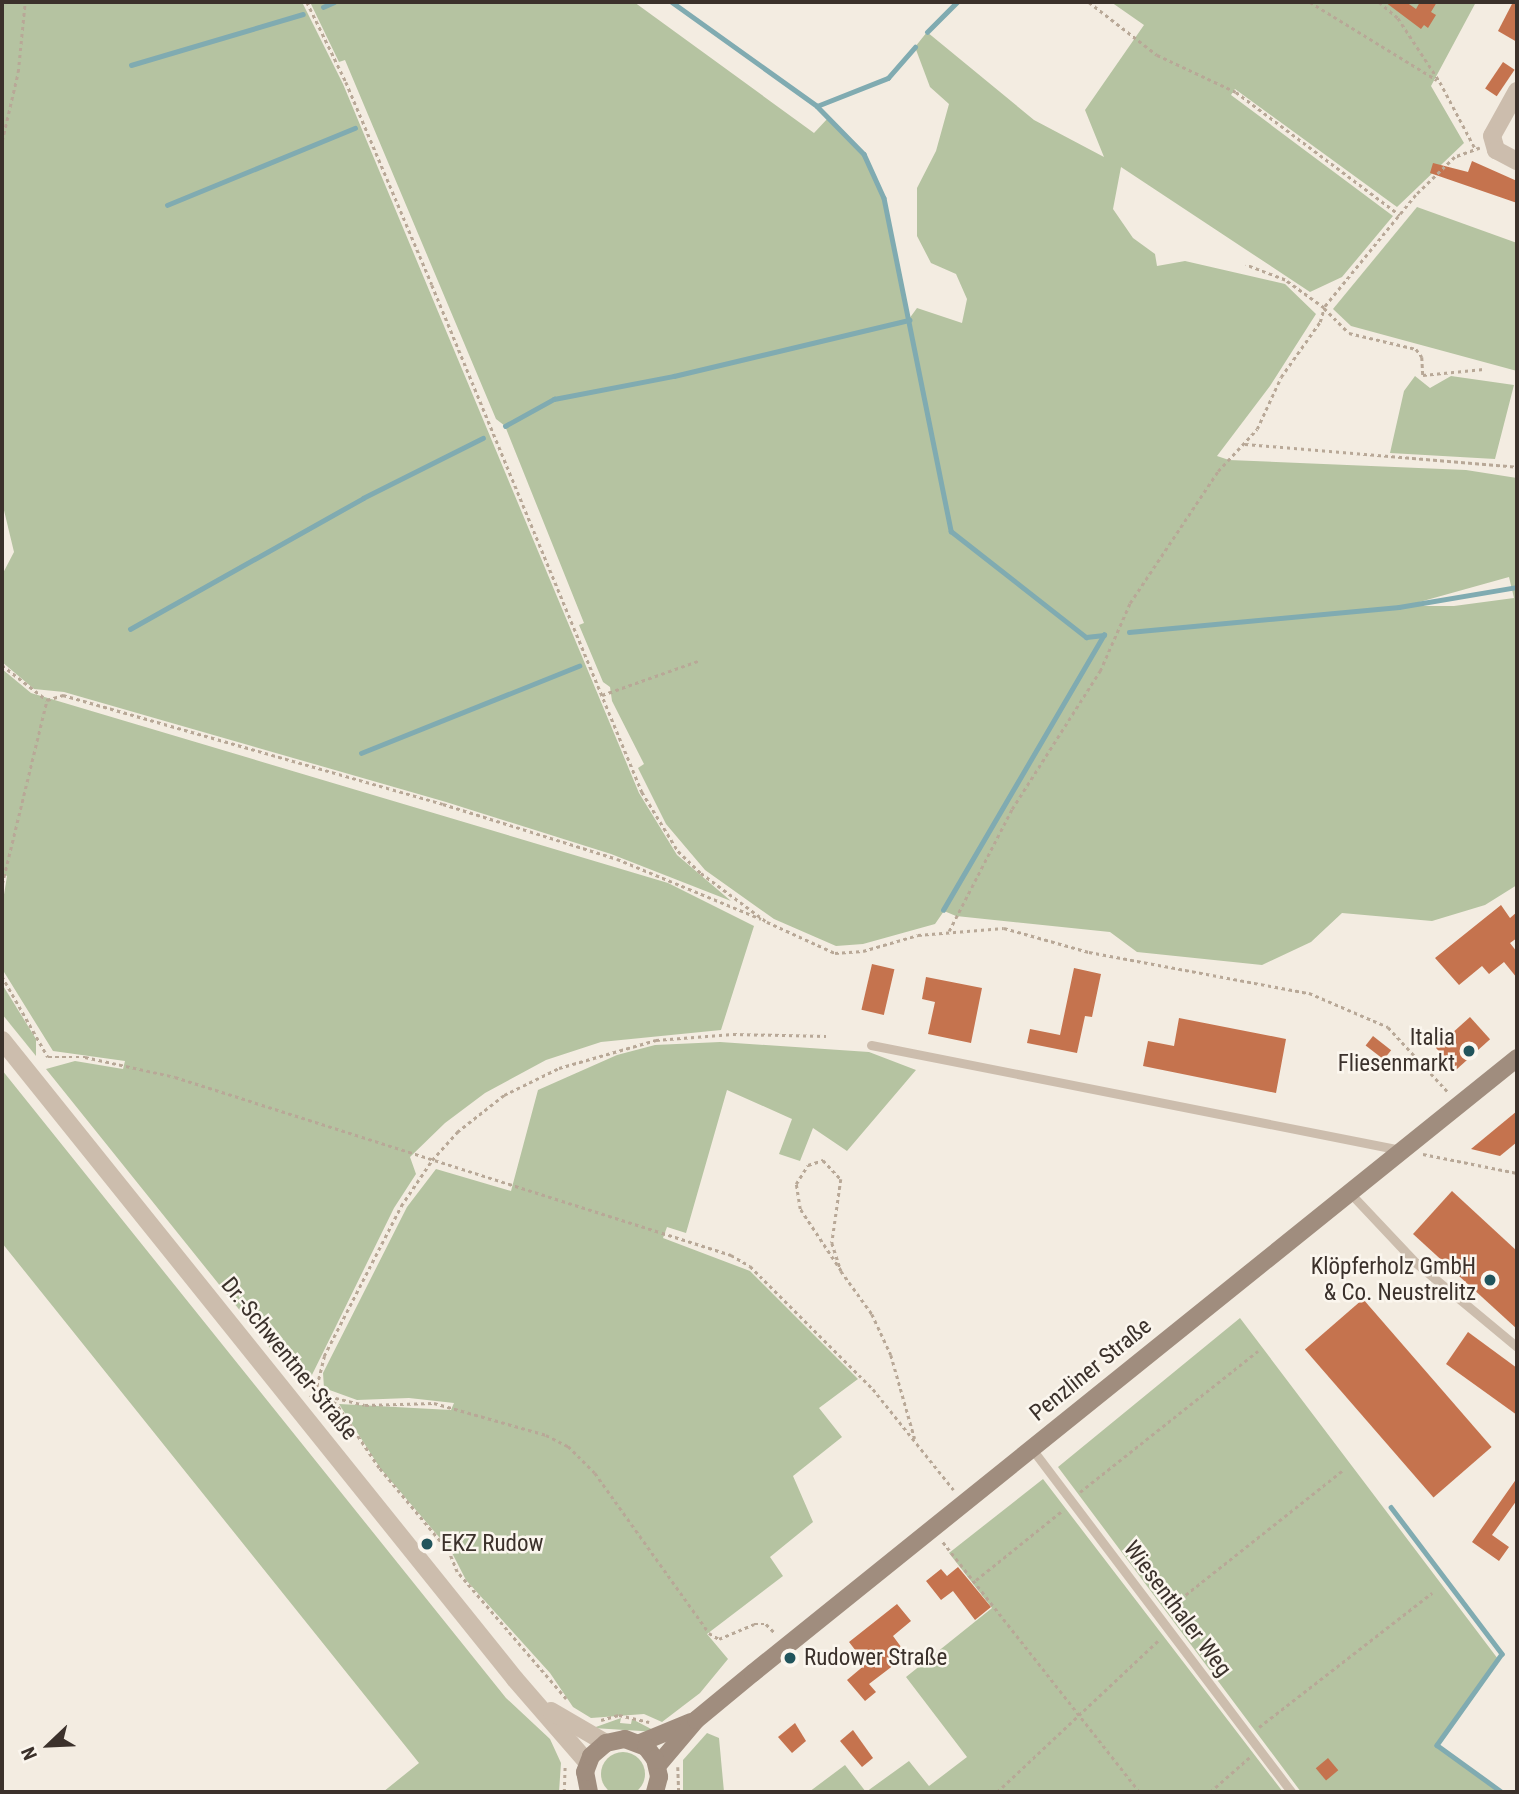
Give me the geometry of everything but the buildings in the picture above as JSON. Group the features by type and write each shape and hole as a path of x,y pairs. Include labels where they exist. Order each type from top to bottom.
{"main road":[{"name":"Penzliner Straße","path":"658,1765 696,1720 1517,1058"},
{"name":"Penzliner Straße","path":"640,1743 696,1720"},
{"path":"585,1790 587,1762 606,1742 625,1739 640,1743 658,1765 658,1791"}],"street":[{"path":"1517,91 1484,146 1517,161"},
{"name":"Dr.-Schwentner-Straße","path":"2,1040 296,1408 587,1762"},
{"name":"Dr.-Schwentner-Straße","path":"541,1705 606,1742"}],"lane":[{"path":"871,1045 1402,1150"},
{"path":"1350,1193 1416,1263 1517,1347"},
{"name":"Wiesenthaler Weg","path":"1032,1449 1291,1792"}],"path":[{"path":"2,141 18,72 25,2"},
{"path":"307,2 346,82 642,792 678,851 768,922"},
{"path":"1089,2 1157,55 1236,93 1400,215"},
{"path":"1310,2 1440,82"},
{"path":"949,931 1012,809 1100,671 1130,603 1218,471 1257,429 1281,377 1320,322 1324,308 1400,215 1455,157 1484,146 1398,18 1379,2"},
{"path":"1246,265 1285,280 1324,308 1349,333 1416,349 1423,375 1484,369"},
{"path":"1243,444 1517,467"},
{"path":"602,695 698,661"},
{"path":"2,666 47,700"},
{"path":"47,700 63,695 443,804 617,859 835,953 863,951 949,931 1004,928 1089,952 1309,993 1388,1027 1460,1104"},
{"path":"2,884 47,700"},
{"path":"2,976 48,1057 85,1057 175,1077 731,1255 750,1266 873,1389 964,1503"},
{"path":"296,1408 315,1393 324,1356 401,1206 432,1160 457,1132 504,1095 559,1068 656,1040 733,1034 826,1036"},
{"path":"1402,1150 1517,1173"},
{"path":"841,1271 832,1243 841,1179 823,1160 808,1165 796,1184 800,1209 841,1271 872,1314 891,1355 916,1442"},
{"path":"975,1580 1072,1501 1088,1483 1258,1351"},
{"path":"315,1393 365,1405 434,1403 546,1435 568,1446 595,1473 709,1633 719,1639 754,1624 766,1624 786,1646"},
{"path":"315,1393 335,1404 379,1468 449,1552 457,1572 548,1674 570,1705 575,1724"},
{"path":"1158,1616 1342,1471"},
{"path":"932,1529 1140,1792"},
{"path":"1248,1735 1432,1593"},
{"path":"997,1792 1170,1631"},
{"path":"1210,1792 1259,1749"},
{"path":"678,1762 678,1792"}],"green space":[{"path":"2,2 302,2 343,84 639,793 677,855 731,901 611,854 446,802 64,692 34,689 2,662 2,575 14,552 2,502"},
{"path":"310,2 634,2 814,133 829,117 864,154 884,198 909,319 917,308 962,323 967,299 956,274 931,263 917,236 917,188 936,151 949,104 930,87 915,47 927,32 1034,120 1104,157 1085,110 1144,25 1111,2 1476,2 1431,86 1464,143 1397,207 1235,89 1231,95 1393,216 1342,277 1310,292 1121,167 1113,209 1133,238 1155,254 1157,266 1185,261 1285,284 1316,314 1270,386 1217,456 1229,460 1466,470 1517,478 1517,885 1485,905 1432,921 1342,913 1311,942 1262,965 1137,952 1110,932 956,916 944,911 935,924 863,944 836,946 774,919 705,870 666,824 638,768 644,764 612,701 610,687 603,682 579,625 584,623 505,426 496,419 345,60 339,62","holes":["1509,577 1514,598 1454,606 1405,606"]},
{"path":"1417,207 1517,243 1517,371 1351,326 1333,309"},
{"path":"1415,376 1430,388 1451,376 1514,385 1495,459 1390,453 1404,391"},
{"path":"2,669 31,693 668,883 754,926 721,1030 601,1042 546,1060 485,1093 445,1123 410,1157 416,1174 394,1208 308,1383 299,1384 46,1069 75,1061 123,1069 125,1061 53,1051 4,972 2,907 7,876 2,874"},
{"path":"2,984 36,1039 36,1056 2,1014"},
{"path":"720,1042 869,1052 916,1070 847,1151 813,1128 800,1161 779,1154 792,1119 727,1090 686,1233 667,1227 663,1238 750,1271 858,1379 819,1408 842,1437 793,1476 813,1522 770,1557 783,1576 707,1634 728,1659 700,1693 662,1722 644,1714 591,1718 573,1707 550,1673 466,1580 451,1551 380,1468 339,1404 451,1410 454,1403 409,1398 357,1400 324,1388 323,1373 407,1207 436,1169 511,1191 538,1090 617,1055 655,1045"},
{"path":"2,1070 506,1698 550,1739 561,1763 559,1792 383,1792 419,1763 2,1243"},
{"path":"1240,1318 1498,1659 1435,1745 1499,1792 1301,1792 1058,1467"},
{"path":"1043,1479 1283,1792 866,1792 909,1761 929,1786 967,1757 906,1677 992,1608 949,1553"},
{"path":"621,1718 620,1723 631,1724 632,1719 657,1732 593,1728"},
{"path":"707,1733 719,1738 724,1792 683,1792 683,1760"},
{"path":"623,1752 632,1753 639,1758 644,1765 644,1783 639,1790 632,1795 623,1796 614,1795 607,1790 602,1783 601,1774 602,1765 607,1758 614,1753"},
{"path":"845,1765 866,1792 809,1792"}],"waterway":[{"path":"323,7 334,2"},
{"path":"672,2 817,106 864,154 884,198 951,531 1086,637 1104,635"},
{"path":"927,32 957,2"},
{"path":"131,65 303,14"},
{"path":"817,106 888,78 915,47"},
{"path":"167,205 355,128"},
{"path":"505,426 554,399 674,376 909,320"},
{"path":"130,629 363,498 483,438"},
{"path":"1129,632 1399,607 1517,587"},
{"path":"943,910 1104,635"},
{"path":"361,753 579,666"},
{"path":"1391,1507 1502,1654 1437,1745 1502,1792"}],"place":[{"name":"Italia Fliesenmarkt","path":"1469,1051"},
{"name":"Klöpferholz GmbH & Co. Neustrelitz","path":"1490,1280"},
{"name":"EKZ Rudow","path":"427,1544"},
{"name":"Rudower Straße","path":"790,1658"}]}
